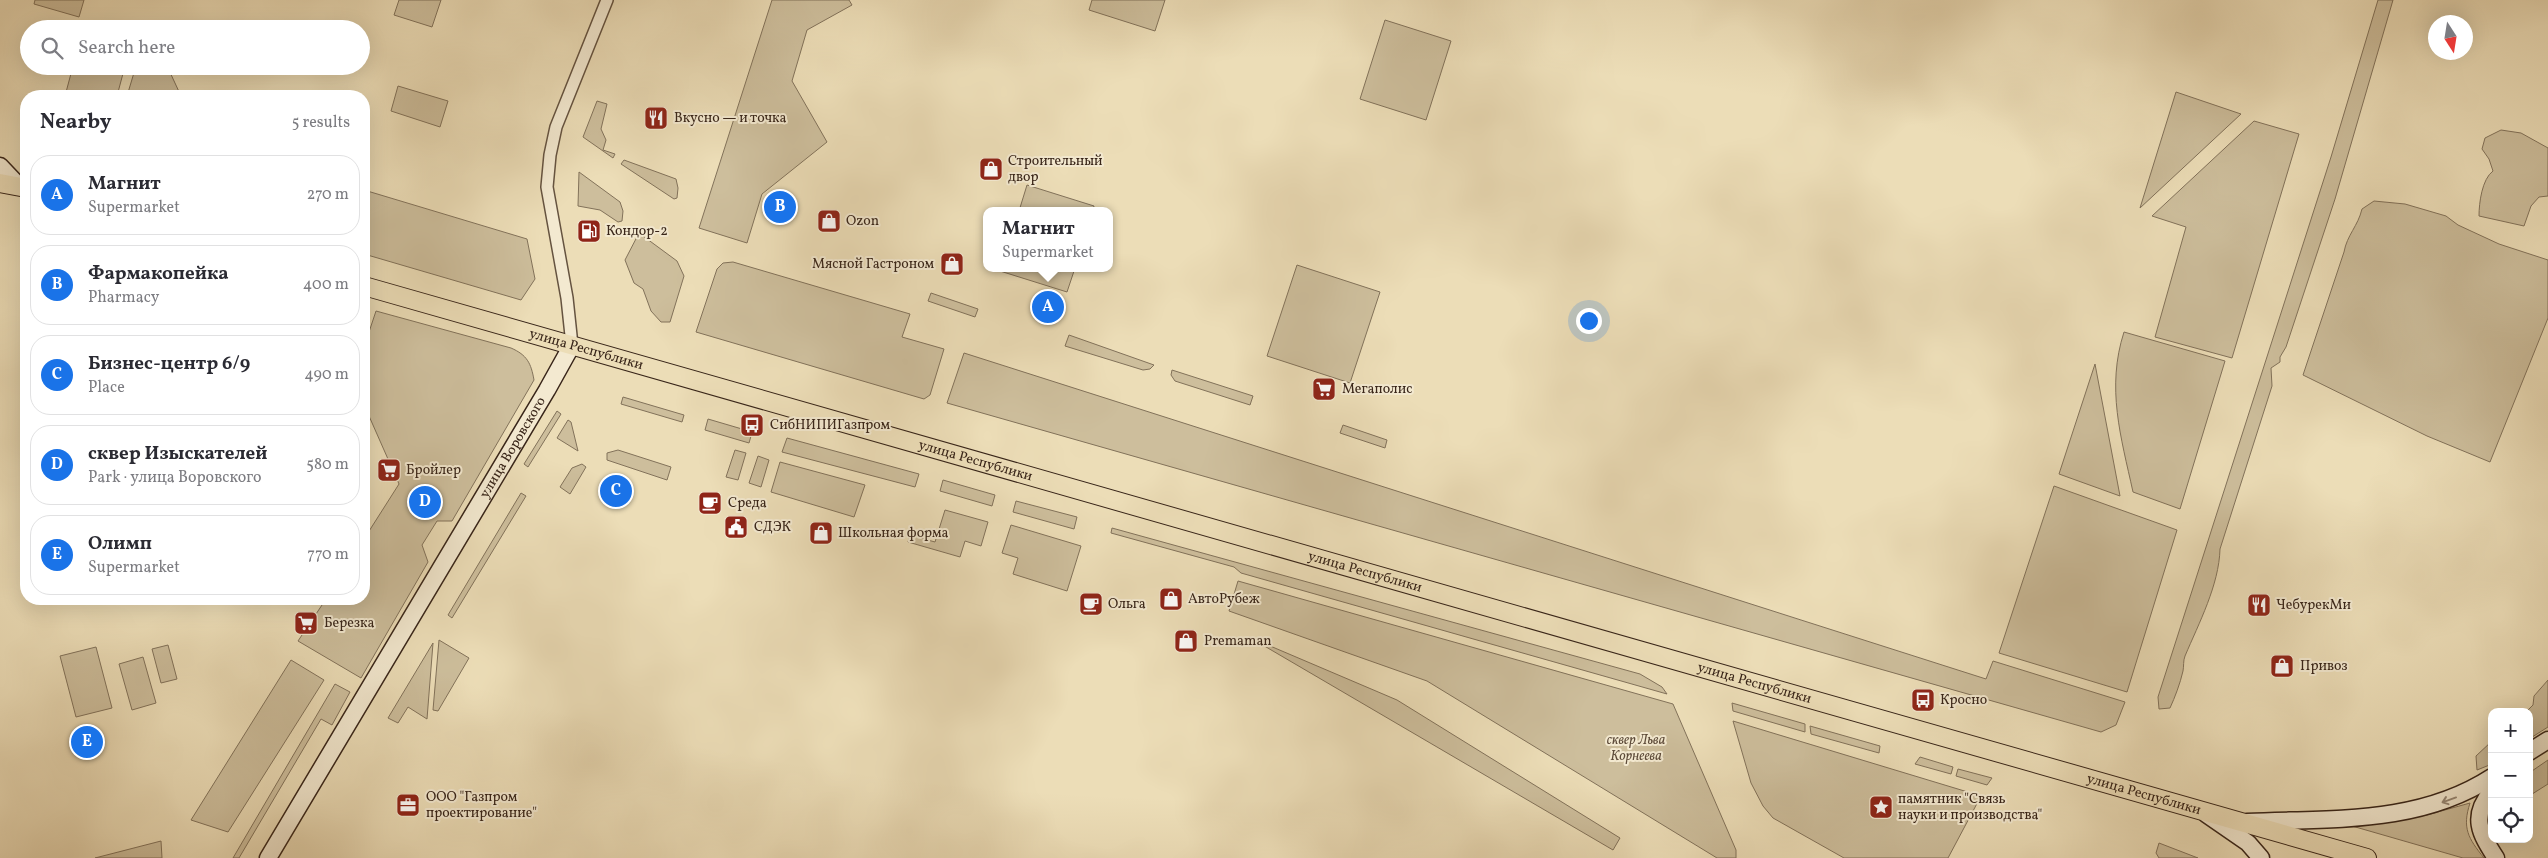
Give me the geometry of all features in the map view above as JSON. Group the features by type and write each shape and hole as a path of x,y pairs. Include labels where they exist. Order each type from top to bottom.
{"main road":[{"path":"0,176 20,185"},
{"path":"0,183 20,186"},
{"name":"улица Республики","path":"370,288 2367,858"}],"street":[{"path":"572,345 567,298 547,186 549,163 556,126 607,0"},
{"path":"0,166 20,183"},
{"name":"улица Воровского","path":"268,858 572,345"},
{"path":"2533,749 2548,740"},
{"path":"2533,762 2548,753"},
{"path":"2246,822 2369,817 2404,812 2449,801 2488,780"},
{"path":"2488,796 2484,800 2479,812 2480,826 2483,840 2496,858"},
{"path":"2200,810 2248,843 2261,858"}],"green space":[{"path":"35,0 84,0 79,17 34,4"},
{"path":"399,0 441,0 432,27 394,15"},
{"path":"772,0 849,0 852,5 807,30 792,81 827,142 762,194 747,243 699,228"},
{"path":"1092,0 1165,0 1155,31 1089,10"},
{"path":"2378,0 2393,0 2335,199 2286,347 2280,357 2280,362 2271,368 2272,386 2220,549 2219,563 2212,590 2185,656 2176,695 2170,708 2159,709 2158,697 2331,157"},
{"path":"1385,20 1451,41 1426,120 1360,99"},
{"path":"71,75 123,75 119,90 67,90"},
{"path":"133,75 171,75 178,90 129,90"},
{"path":"398,86 448,101 440,127 391,111"},
{"path":"2176,92 2241,114 2140,208"},
{"path":"597,101 607,104 601,129 606,140 603,150 615,154 613,158 583,137"},
{"path":"2254,121 2299,134 2232,358 2155,337 2186,227 2152,216"},
{"path":"2501,130 2521,133 2548,148 2548,196 2539,197 2531,206 2524,226 2479,216 2484,185 2493,171 2489,159 2482,149 2485,138"},
{"path":"624,160 676,179 678,188 677,198 674,199 621,164"},
{"path":"579,172 620,202 623,211 622,221 618,222 600,210 578,206"},
{"path":"1027,185 1094,206 1094,207 1020,207"},
{"path":"370,192 527,239 535,279 521,300 370,256"},
{"path":"2374,201 2405,204 2446,216 2458,225 2499,244 2548,260 2548,318 2490,462 2427,436 2303,375 2348,241 2362,209"},
{"path":"639,233 677,261 684,276 670,322 661,322 651,311 643,289 634,283 625,260"},
{"path":"733,262 910,314 902,337 944,349 930,395 924,399 696,332 717,269 723,263"},
{"path":"1297,265 1380,292 1350,383 1267,356"},
{"path":"1003,272 1074,272 1067,292"},
{"path":"931,293 978,309 975,317 928,301"},
{"path":"376,311 511,348 525,357 534,380 452,521 437,521 422,545 428,562 361,678 298,641 322,605 370,605 370,530 399,484 370,418 370,329"},
{"path":"2124,332 2225,361 2180,509 2133,492 2117,412 2116,373"},
{"path":"1069,335 1154,365 1150,369 1143,370 1065,346"},
{"path":"964,353 1986,679 1993,661 2125,702 2116,725 2101,732 947,403"},
{"path":"2095,364 2120,496 2059,474"},
{"path":"1172,370 1253,396 1250,405 1175,381 1171,375"},
{"path":"623,397 684,415 682,422 621,404"},
{"path":"557,411 561,414 528,467 524,464"},
{"path":"708,419 742,429 741,433 751,436 749,443 705,430"},
{"path":"568,420 571,422 578,451 557,438"},
{"path":"1343,425 1387,440 1385,448 1340,433"},
{"path":"787,438 919,474 915,487 782,452"},
{"path":"618,450 671,467 667,480 607,460 607,453"},
{"path":"735,450 746,453 738,480 726,477"},
{"path":"758,456 769,460 761,487 749,483"},
{"path":"780,462 865,485 854,517 771,492"},
{"path":"582,464 586,467 570,494 560,487 572,468"},
{"path":"943,480 995,495 992,506 940,491"},
{"path":"2054,486 2177,530 2127,692 1999,653"},
{"path":"521,493 526,496 452,618 448,615"},
{"path":"1016,501 1077,517 1074,529 1013,512"},
{"path":"945,510 988,522 981,546 965,541 960,557 908,542 910,535 935,542"},
{"path":"1011,525 1081,546 1067,591 1013,574 1018,558 1002,553"},
{"path":"1112,528 1640,674 1662,687 1667,694 1241,573 1234,567 1111,533"},
{"name":"сквер Льва Корнеева","path":"1238,581 1673,704 1736,850 1736,858 1717,858 1427,681 1229,611"},
{"path":"1249,637 1397,700 1620,838 1613,850"},
{"path":"439,640 469,658 438,711 433,710"},
{"path":"433,643 427,719 408,707 398,723 388,718"},
{"path":"168,645 177,679 161,683 152,649"},
{"path":"96,647 112,708 76,717 60,656"},
{"path":"143,657 156,703 132,710 119,664"},
{"path":"291,660 324,680 228,832 191,820"},
{"path":"2548,680 2548,727 2533,736 2533,708 2530,708 2533,705 2534,696"},
{"path":"335,684 350,692 332,725 321,719 239,858 233,858"},
{"path":"1732,703 1805,724 1805,732 1733,711"},
{"path":"1733,721 1981,796 1948,858 1844,858 1773,818 1763,806 1751,783"},
{"path":"1810,726 1880,746 1879,753 1811,734"},
{"path":"2488,745 2488,766 2477,770 2476,756"},
{"path":"1920,757 1953,767 1951,774 1915,764"},
{"path":"2548,760 2548,784 2533,793 2533,770"},
{"path":"1958,769 1992,778 1987,785 1956,776"},
{"path":"2470,803 2467,819 2468,832 2484,858 2463,858 2352,826 2427,815"},
{"path":"161,841 162,858 95,858"},
{"path":"2159,843 2198,858 2159,858 2156,853"}],"place":[{"name":"Вкусно — и точка","path":"656,118"},
{"name":"Строительный двор","path":"991,169"},
{"name":"Фармакопейка","path":"780,207"},
{"name":"Ozon","path":"829,221"},
{"name":"Кондор-2","path":"589,231"},
{"name":"Мясной Гастроном","path":"952,264"},
{"name":"Магнит","path":"1048,307"},
{"name":"Мегаполис","path":"1324,389"},
{"name":"СибНИПИГазпром","path":"752,425"},
{"name":"Бройлер","path":"389,470"},
{"name":"Бизнес-центр 6/9","path":"616,491"},
{"name":"сквер Изыскателей","path":"425,502"},
{"name":"Среда","path":"710,503"},
{"name":"СДЭК","path":"736,527"},
{"name":"Школьная форма","path":"821,533"},
{"name":"АвтоРубеж","path":"1171,599"},
{"name":"Ольга","path":"1091,604"},
{"name":"ЧебурекМи","path":"2259,605"},
{"name":"Березка","path":"306,623"},
{"name":"Premaman","path":"1186,641"},
{"name":"Привоз","path":"2282,666"},
{"name":"Кросно","path":"1923,700"},
{"name":"Олимп","path":"87,742"},
{"name":"ООО \"Газпром проектирование\"","path":"408,805"},
{"name":"памятник \"Связь науки и производства\"","path":"1881,807"}]}
